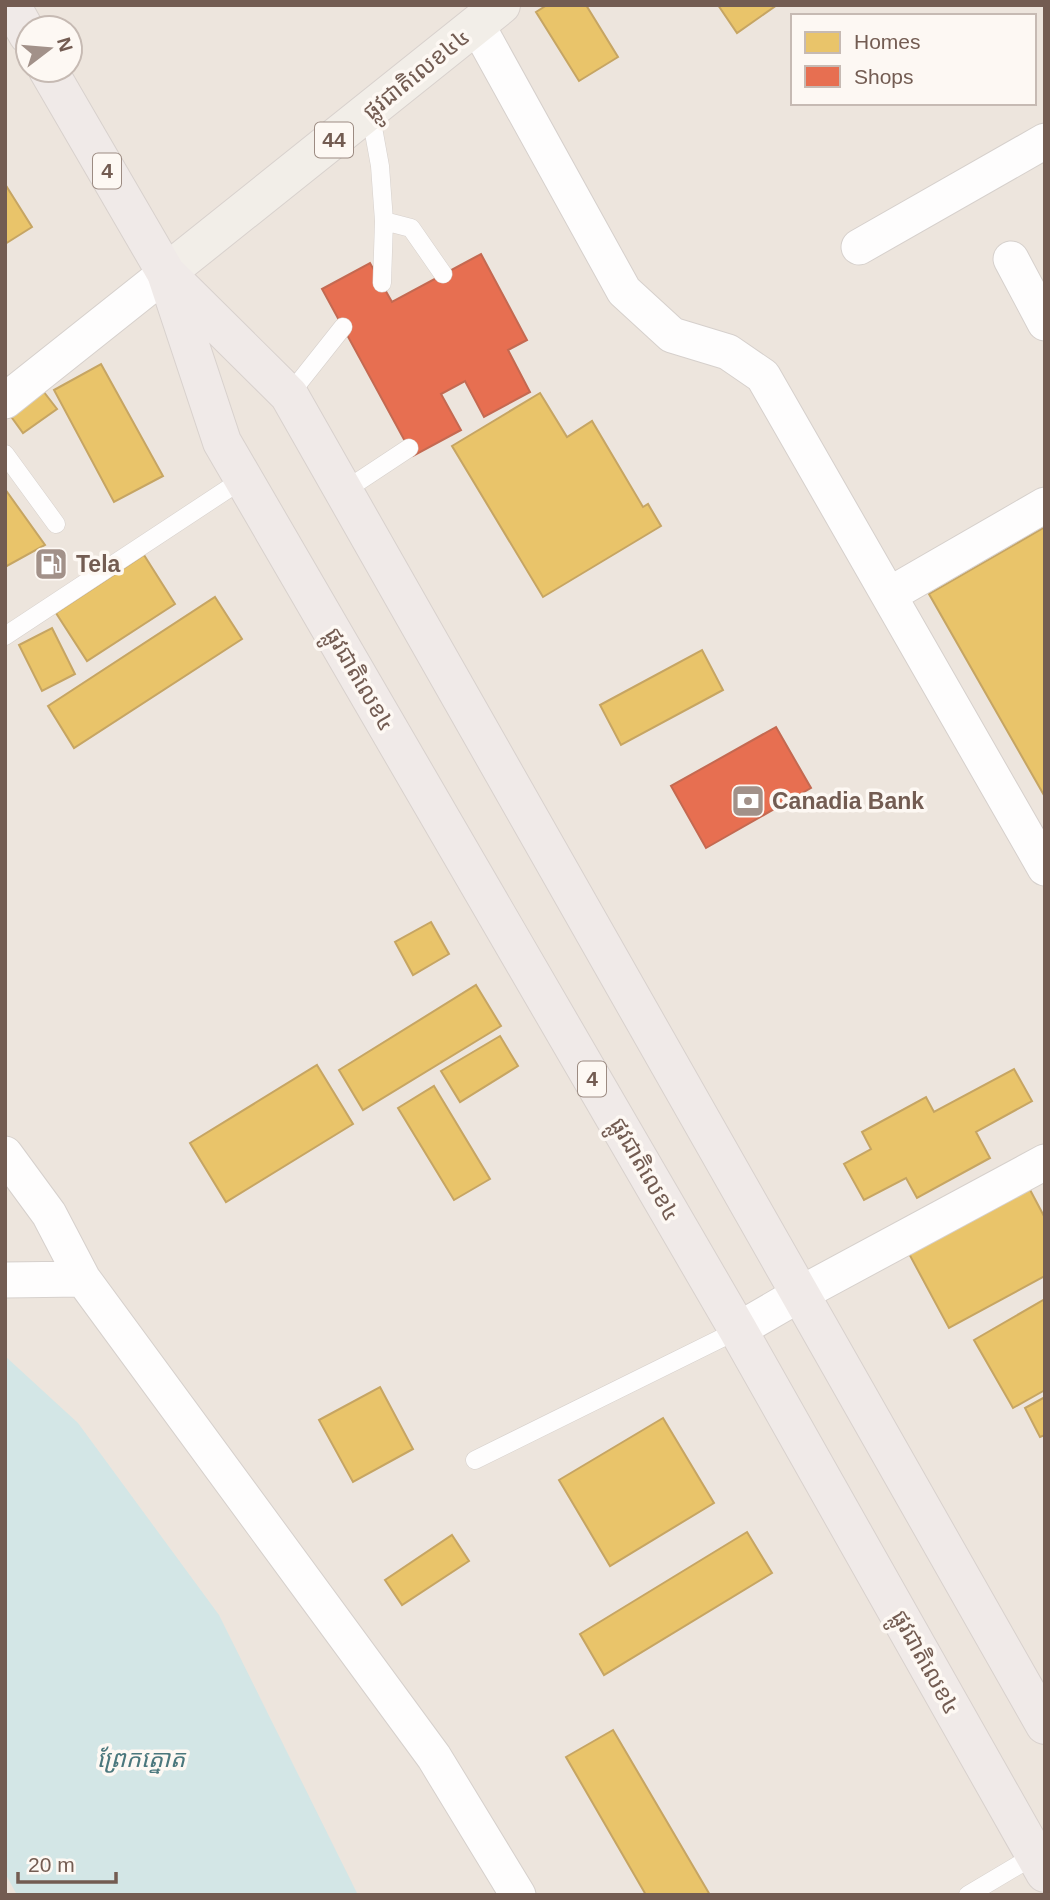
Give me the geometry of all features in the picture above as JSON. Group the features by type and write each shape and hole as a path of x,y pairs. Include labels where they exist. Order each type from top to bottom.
{"highway":[{"name":"ផ្លូវជាតិលេខ៤","path":"56,84 166,273 222,442 738,1330 1041,1859"},
{"name":"ផ្លូវជាតិលេខ៤","path":"166,273 289,395 1045,1725"}],"main road":[{"name":"ផ្លូវជាតិលេខ៤៤","path":"166,273 489,15"}],"street":[{"path":"489,15 624,291 672,335 728,352 763,376 1045,868"},
{"path":"859,247 1045,141"},
{"path":"1011,259 1045,323"},
{"path":"5,401 166,273"},
{"path":"889,595 1045,505"},
{"path":"5,1154 49,1214 83,1279 434,1757 518,1895"},
{"path":"738,1330 1045,1162"},
{"path":"5,1280 83,1279"}],"lane":[{"path":"370,111 380,166 384,221 382,283"},
{"path":"384,221 411,228 443,274"},
{"path":"289,395 343,327"},
{"path":"344,491 409,448"},
{"path":"5,454 56,524"},
{"path":"5,636 243,479"},
{"path":"475,1460 738,1330"},
{"path":"968,1895 1041,1859"}],"shaded area":[{"path":"5,5 1045,5 1045,1895 5,1895"}],"water":[{"name":"ព្រែកត្នោត","path":"5,1356 78,1423 219,1615 358,1895 17,1895 5,1873"}],"building: Homes":[{"path":"547,5 586,5 618,57 579,81 536,12"},
{"path":"718,5 777,5 737,33"},
{"path":"5,184 32,227 5,244"},
{"path":"101,364 163,476 114,502 54,390"},
{"path":"40,387 57,409 23,433 7,411"},
{"path":"540,393 567,437 592,421 643,507 648,504 661,526 543,597 452,446"},
{"path":"5,489 45,545 5,567"},
{"path":"1045,527 1045,797 929,594"},
{"path":"144,555 175,604 87,661 56,613"},
{"path":"215,597 242,639 74,748 48,706"},
{"path":"52,628 75,674 42,691 19,645"},
{"path":"702,650 723,690 621,745 600,705"},
{"path":"431,922 449,954 413,975 395,942"},
{"path":"476,985 501,1026 363,1110 339,1070"},
{"path":"500,1036 518,1066 460,1102 441,1071"},
{"path":"317,1065 353,1124 226,1202 190,1143"},
{"path":"1014,1069 1032,1101 976,1132 990,1158 917,1198 906,1178 864,1200 844,1164 871,1149 862,1132 926,1097 934,1112"},
{"path":"434,1086 490,1179 454,1200 398,1108"},
{"path":"1028,1186 1045,1218 1045,1276 949,1328 907,1250"},
{"path":"1045,1299 1045,1390 1013,1408 974,1340"},
{"path":"380,1387 413,1449 353,1482 319,1420"},
{"path":"1045,1397 1045,1435 1040,1437 1025,1408"},
{"path":"663,1418 714,1503 610,1566 559,1480"},
{"path":"747,1532 772,1573 604,1675 580,1634"},
{"path":"452,1535 469,1561 402,1605 385,1580"},
{"path":"613,1730 710,1895 646,1895 566,1757"}],"building: Shops":[{"path":"481,254 527,340 508,350 530,392 484,417 465,381 441,394 461,430 413,456 322,289 370,263 392,302"},
{"path":"776,727 811,788 706,848 671,786"}],"place":[{"name":"Tela","path":"51,564"},
{"name":"Canadia Bank","path":"748,801"}]}
